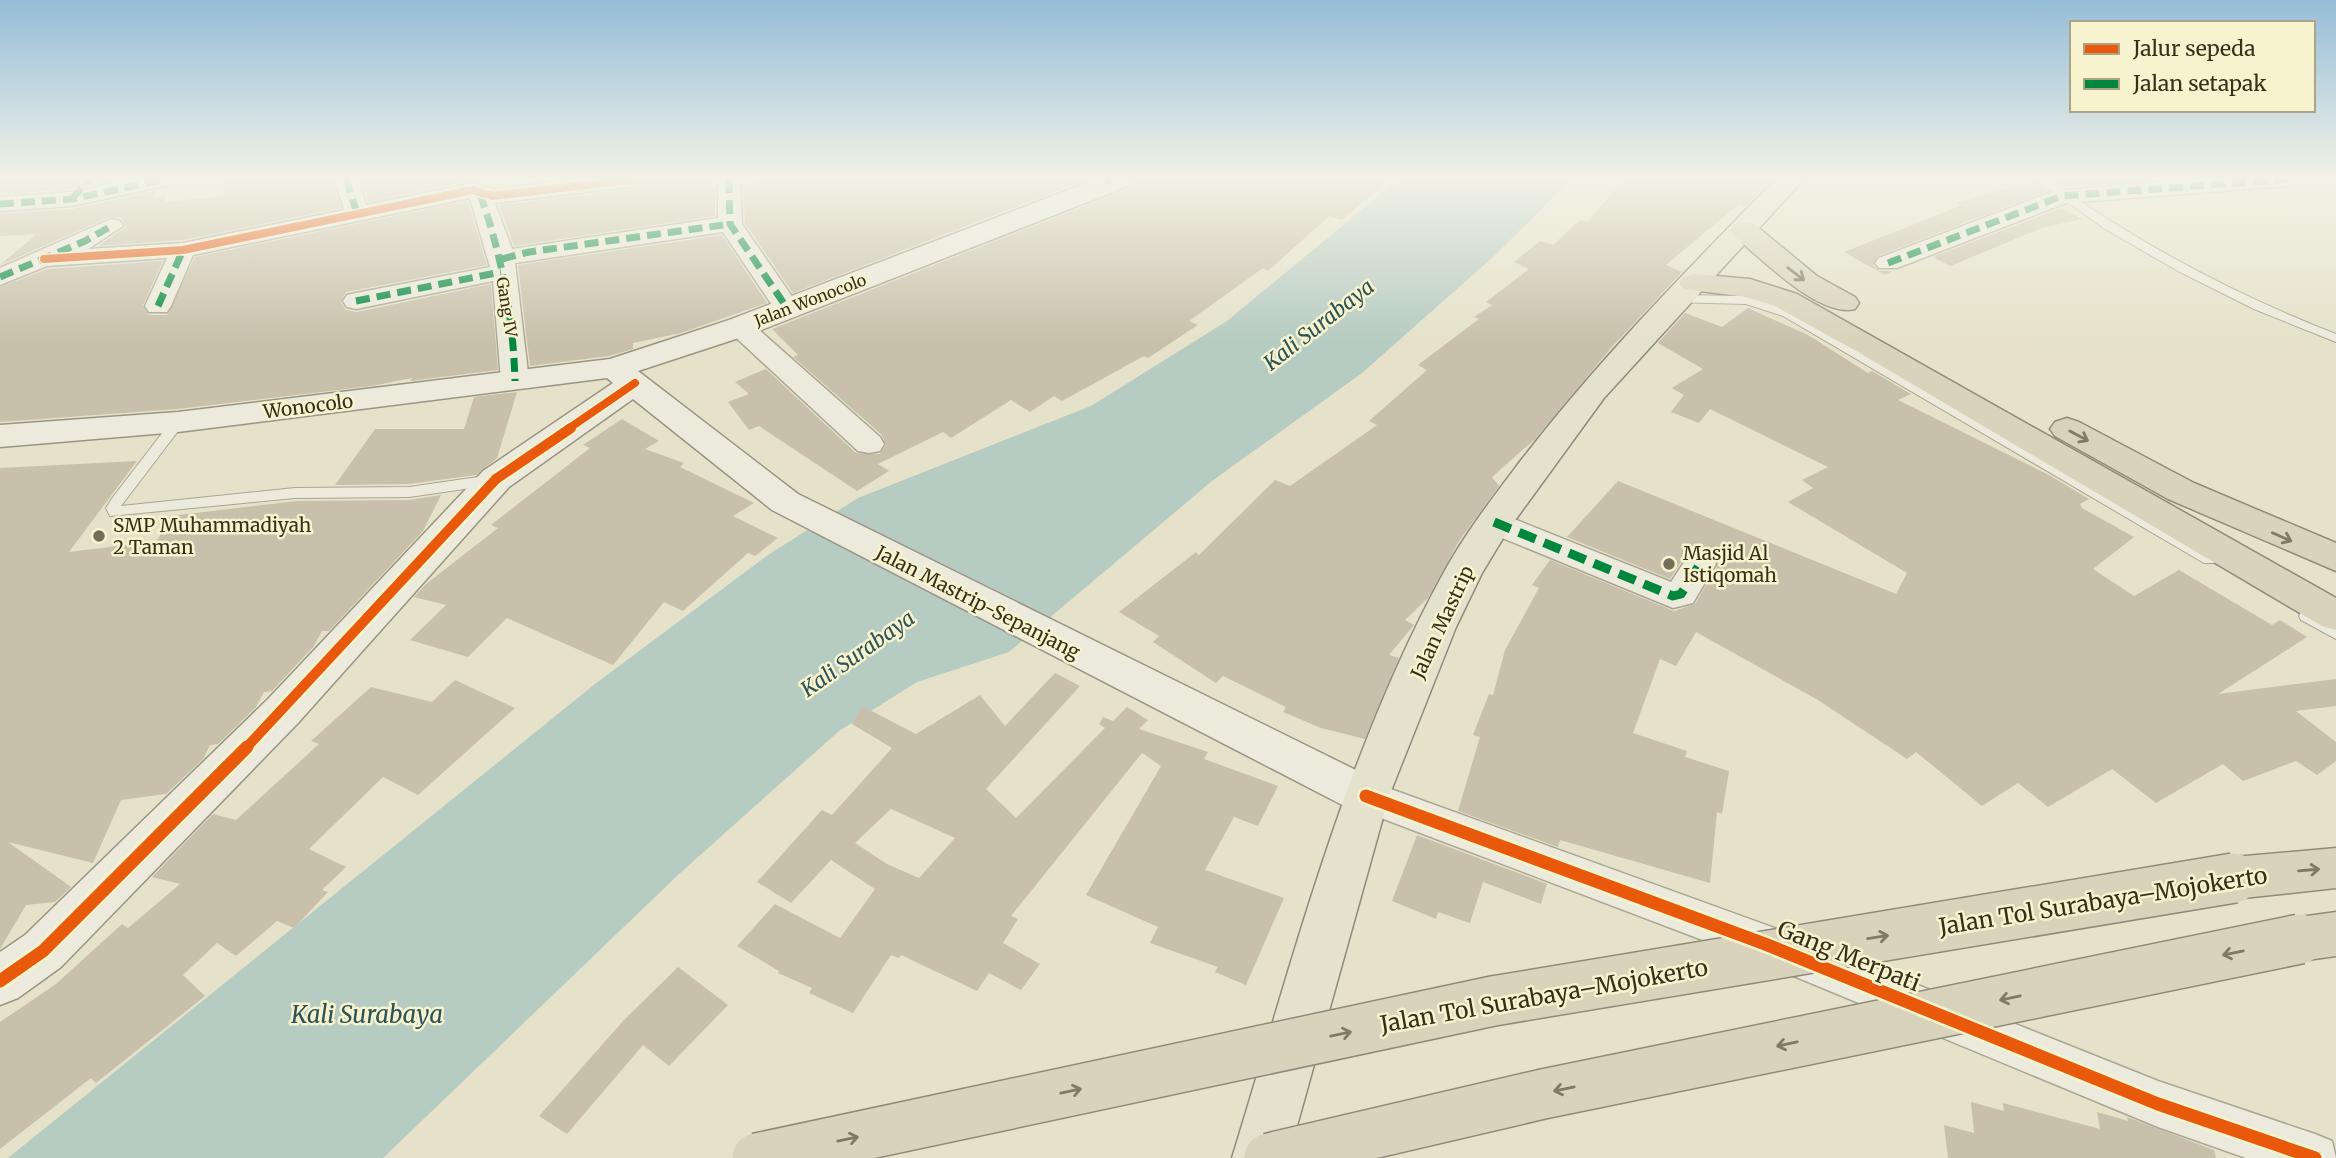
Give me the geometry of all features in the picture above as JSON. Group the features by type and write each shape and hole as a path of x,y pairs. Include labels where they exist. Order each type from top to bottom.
{"highway":[{"path":"1748,233 1807,282 2047,419 2181,491 2336,558"},
{"path":"1685,291 1750,288 1786,300 2336,616"},
{"name":"Jalan Tol Surabaya–Mojokerto","path":"757,1158 1493,1001 2234,878 2336,868"},
{"path":"1269,1158 1543,1094 2318,937"}],"main road":[{"name":"Jalan Wonocolo","path":"624,375 979,233"},
{"name":"Jalan Mastrip","path":"1260,1158 1366,796 1436,627 1463,572 1494,522 1592,391 1741,233"},
{"name":"Wonocolo","path":"0,436 178,422 515,381 624,375"},
{"path":"0,981 43,951 283,711 496,479 624,375"},
{"name":"Jalan Mastrip-Sepanjang","path":"624,375 785,502 1104,666 1366,796"}],"street":[{"path":"0,276 44,259 97,233"},
{"path":"44,259 183,250 263,233"},
{"name":"Gang IV","path":"490,233 502,266 511,311 515,381"},
{"path":"356,301 502,266 529,252 670,233"},
{"path":"736,233 787,308"},
{"path":"1888,263 1965,233"},
{"path":"158,306 183,250"},
{"path":"740,327 869,444"},
{"path":"1494,522 1673,596 1681,594 1700,564"},
{"name":"Gang Merpati","path":"1366,796 1765,944 2158,1104 2315,1158"}],"lane":[{"path":"2120,233 2188,272 2336,338"},
{"path":"1685,291 1764,302 1787,313 2336,633"},
{"path":"178,422 118,500 113,508 115,512 295,493 409,492 496,479"}],"water":[{"name":"Kali Surabaya","path":"1334,233 1517,233 1362,373 1212,481 1009,652 917,682 839,731 678,875 383,1158 8,1158 595,684 768,555 858,498 1091,406 1227,321"}],"building":[{"path":"0,233 73,233 0,265 37,234 0,236"},
{"path":"117,233 217,233 183,240 98,246"},
{"path":"312,233 478,233 487,265 346,292 341,302 346,310 357,312 491,284 498,370 410,381 412,378 372,386 178,409 0,422 0,287 48,269 163,261 143,305 149,315 167,315 195,257"},
{"path":"509,233 601,233 514,246"},
{"path":"752,233 948,233 793,293"},
{"path":"1015,233 1310,233 1268,271 1263,268 1189,321 1198,325 1148,358 1144,356 1062,401 1054,396 1030,412 1011,400 951,438 943,432 878,464 889,471 857,491 759,426 749,430 728,402 749,394 735,382 766,369 856,453 880,454 886,445 882,435 793,357 798,355 772,329"},
{"path":"1566,233 1704,233 1666,265 1682,272 1611,348 1534,440 1492,477 1499,486 1459,541 1428,598 1405,620 1414,625 1389,655 1399,658 1365,739 1321,728 1283,712 1286,707 1223,676 1216,683 1153,642 1159,636 1119,612 1196,552 1199,555 1275,480 1290,486 1377,425 1369,421 1427,370 1418,365 1479,319 1474,317 1492,305 1486,302 1529,269 1514,262 1540,241 1553,245"},
{"path":"1892,233 1938,233 1878,256 1873,265 1879,271 1892,271 1885,275 1844,252"},
{"path":"1996,233 2030,233 1950,266 1933,257"},
{"path":"722,235 767,303 681,333 633,343 633,349 609,356 530,366 518,265"},
{"path":"1748,308 1808,335 1868,373 1872,371 1911,394 1898,400 2049,475 2089,499 2080,504 2082,508 2134,537 2093,569 2134,596 2179,570 2272,625 2280,620 2307,637 2218,694 2336,679 2336,706 2296,711 2336,742 2336,761 2317,775 2296,761 2243,781 2223,764 2156,803 2112,769 2048,807 2018,783 1982,806 1916,752 1907,759 1818,700 1696,632 1676,666 1660,659 1633,733 1687,751 1685,757 1729,771 1722,814 1717,812 1710,883 1560,840 1558,847 1458,811 1480,737 1473,735 1489,694 1493,695 1505,650 1539,588 1532,585 1550,560 1674,611 1695,604 1718,565 1713,553 1701,550 1687,553 1670,579 1567,537 1618,481 1896,594 1907,573 1788,502 1813,488 1802,480 1828,467 1710,409 1699,423 1671,412 1684,395 1672,388 1703,369 1658,343 1685,313 1722,327"},
{"path":"517,392 497,458 476,475 409,484 335,485 375,429 464,429 474,397"},
{"path":"622,419 659,441 645,449 684,463 680,467 754,503 733,516 778,538 755,556 748,553 683,611 664,602 613,665 507,618 468,657 410,640 446,605 414,597 426,584 498,528 491,525 590,448 583,445"},
{"path":"137,461 69,552 157,541 170,516 297,501 409,500 441,495 423,531 329,631 322,631 314,646 272,691 264,692 256,707 218,744 210,745 203,759 166,794 121,800 93,863 8,842 71,887 55,902 26,905 0,949 0,468"},
{"path":"1055,673 1080,686 986,789 1016,818 1105,728 1099,724 1103,717 1113,721 1127,707 1148,720 1139,729 1208,752 1204,759 1278,786 1258,826 1234,817 1205,870 1284,898 1246,985 1215,972 1218,967 1150,943 1158,927 1086,895 1161,766 1142,753 1011,916 1018,919 1003,943 1040,964 1021,990 989,973 977,991 901,955 899,958 891,955 853,1013 809,993 812,988 778,973 779,971 737,946 775,904 840,938 875,889 831,860 791,903 757,882 822,810 832,815 892,748 852,724 862,706 916,734 980,695 1005,726","holes":["891,809 955,838 919,878 887,864 855,843"]},
{"path":"455,680 515,708 418,795 383,777 309,849 346,867 322,890 328,892 294,928 277,921 236,956 217,943 183,975 205,996 96,1083 91,1078 0,1149 0,1022 56,984 122,924 128,928 180,884 152,877 213,814 236,820 319,744 311,741 371,687 432,702"},
{"path":"1417,835 1547,884 1541,904 1483,882 1470,923 1438,912 1436,919 1392,901"},
{"path":"678,967 728,1005 669,1066 643,1045 567,1134 539,1116 624,1020"},
{"path":"1971,1102 2004,1111 2003,1103 2100,1129 2097,1112 2128,1121 2127,1117 2214,1150 2216,1158 1948,1158 1944,1125 1974,1133"}],"marked path":[{"path":"0,277 99,233"},
{"path":"494,233 509,303 515,381"},
{"path":"502,259 529,252 665,233"},
{"path":"736,233 787,308"},
{"path":"1888,263 1966,233"},
{"path":"158,306 183,250"},
{"path":"356,301 501,272"},
{"path":"1494,522 1673,596 1681,594 1700,564"}],"cycle path":[{"path":"44,259 183,250 265,233"},
{"path":"0,981 43,951 283,711 496,479 635,383"},
{"path":"1366,796 1765,944 2158,1104 2315,1158"}],"place":[{"name":"SMP Muhammadiyah 2 Taman","path":"99,536"},
{"name":"Masjid Al Istiqomah","path":"1669,564"}]}
